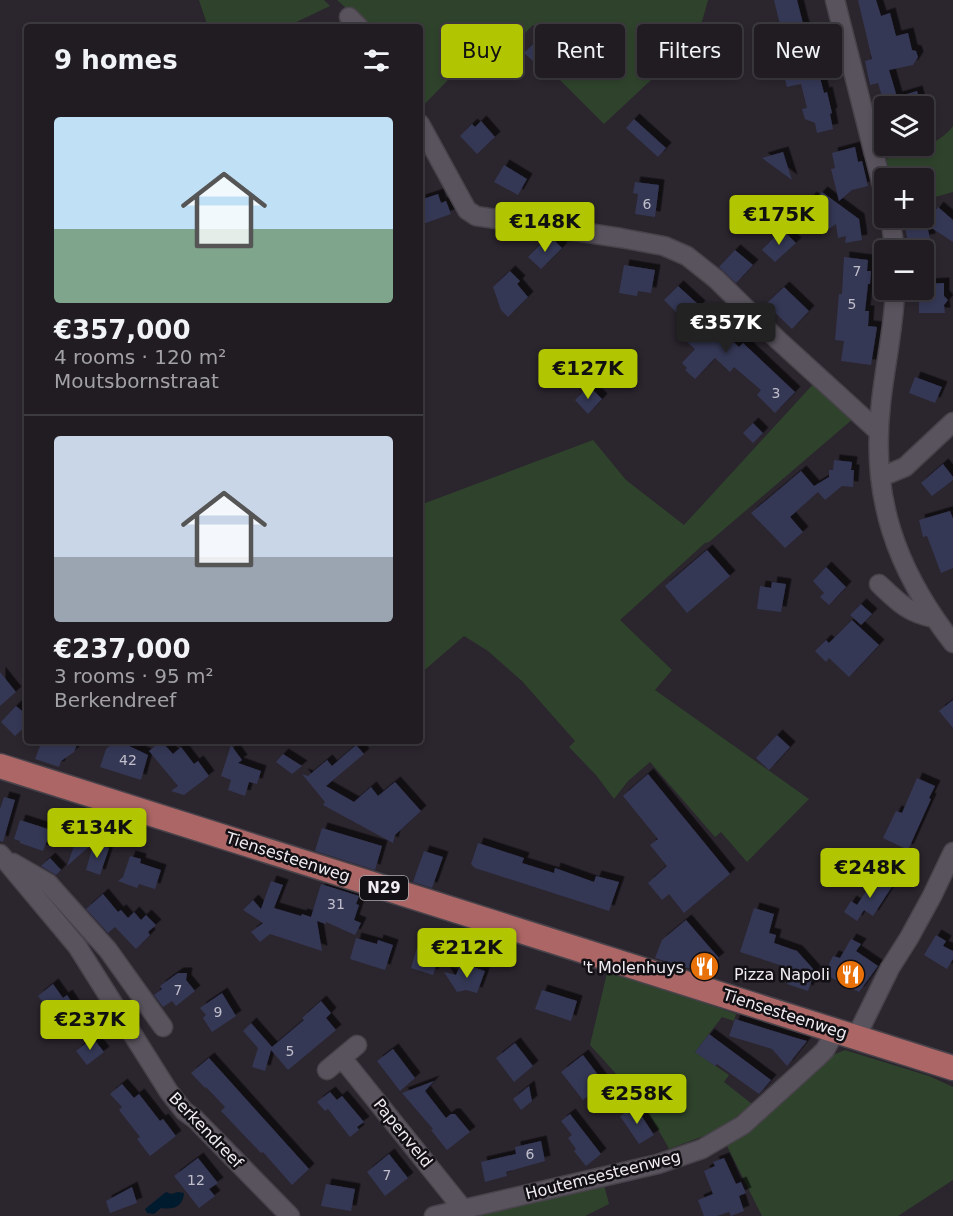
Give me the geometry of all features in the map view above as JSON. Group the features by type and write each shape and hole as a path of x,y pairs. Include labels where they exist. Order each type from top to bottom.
{"main road":[{"name":"Tiensesteenweg","path":"0,766 953,1068"}],"street":[{"path":"835,0 878,168"},
{"path":"423,129 467,210 476,216 664,246 687,256 716,279 778,340 879,432"},
{"path":"894,300 879,432 882,477 892,536 921,598 953,643"},
{"path":"882,477 905,467 953,422"},
{"path":"879,584 901,605 916,615 934,618"},
{"name":"Houtemsesteenweg","path":"434,1216 658,1164 702,1149 743,1125 825,1050 846,1034 890,968 932,896 953,852"},
{"name":"Berkendreef","path":"3,858 48,883 108,950 163,1027"},
{"name":"Berkendreef","path":"3,858 77,946 177,1102 290,1216"},
{"path":"327,1070 357,1045"},
{"name":"Papenveld","path":"342,1058 463,1209"}],"green space":[{"path":"199,0 324,0 330,6 292,24 207,24"},
{"path":"337,0 708,0 701,24 637,24 637,78 653,78 604,124 558,78 625,78 625,24 535,24 535,27 533,25 523,35 523,24 441,24 441,78 450,78 423,106 423,24 364,24"},
{"path":"953,126 953,192 934,197 934,168 888,168 886,159 895,156 934,156 934,141"},
{"path":"816,381 854,418 709,542 705,543 620,620 672,670 655,690 809,799 747,862 721,832 715,837 650,762 628,781 614,799 596,775 569,747 575,741 522,681 488,651 464,636 423,671 423,504 593,440 626,480 684,525"},
{"path":"607,973 646,983 736,1014 734,1021 722,1017 695,1052 729,1075 724,1082 752,1104 720,1130 669,1149 643,1107 590,1045"},
{"path":"845,1050 929,1076 953,1087 953,1180 898,1216 762,1216 726,1144 749,1129 835,1054"},
{"path":"604,1185 609,1204 585,1216 470,1216"}],"water":[{"path":"166,1192 184,1193 182,1202 173,1208 161,1208 154,1214 147,1213 145,1209"}],"building":[{"path":"774,0 797,0 803,24 780,24"},
{"path":"858,0 876,0 881,16 890,13 896,36 908,33 912,50 916,51 918,57 913,65 889,70 897,96 882,96 878,83 870,85 865,61 872,59"},
{"path":"535,42 533,61 524,53"},
{"path":"785,78 820,78 824,93 827,92 833,129 817,133 815,123 805,119 802,109 807,108 801,84 787,87"},
{"path":"917,91 918,96 900,96"},
{"path":"634,119 666,148 658,157 626,128"},
{"path":"481,121 495,137 477,154 460,136 472,124 475,127"},
{"path":"855,147 858,162 862,161 868,186 852,190 839,201 831,169 835,168 832,153"},
{"path":"783,152 792,180 762,158"},
{"path":"504,165 527,179 518,195 494,182"},
{"path":"635,182 659,185 655,217 635,214 638,194 633,193"},
{"path":"822,192 859,219 862,240 845,243 846,236 838,238 836,224 824,232 812,221 815,217 803,208 811,197 815,200"},
{"path":"438,194 441,203 446,201 451,214 423,224 423,199"},
{"path":"938,207 953,220 953,242 932,228 934,228 934,213"},
{"path":"905,228 928,228 930,239 907,240"},
{"path":"782,229 796,243 775,262 762,250"},
{"path":"547,238 553,239 562,248 541,269 528,257"},
{"path":"735,250 753,265 736,283 719,267"},
{"path":"844,257 868,260 867,271 871,271 865,311 869,311 868,326 877,327 871,365 841,361 844,341 835,340 839,294 842,294"},
{"path":"624,265 655,270 651,293 638,291 637,296 619,293"},
{"path":"510,271 520,281 517,284 528,297 508,317 501,310 493,287"},
{"path":"944,283 944,296 948,300 944,305 945,313 919,313 919,300 934,300 934,284"},
{"path":"678,286 700,306 695,311 718,334 721,330 739,347 743,343 795,392 775,413 757,395 761,390 734,367 730,372 715,358 695,379 685,370 687,368 682,363 695,349 687,342 696,332 664,300"},
{"path":"784,287 809,311 792,329 766,304"},
{"path":"915,377 942,387 935,403 909,393"},
{"path":"589,386 602,399 588,414 575,400"},
{"path":"753,423 763,433 753,443 743,433"},
{"path":"834,460 852,462 853,487 842,486 825,500 818,492 790,517 803,532 785,548 751,513 801,471 814,486 829,477 829,470 833,470"},
{"path":"943,464 953,480 932,496 921,483"},
{"path":"950,511 953,519 953,568 941,573 927,536 923,537 919,520"},
{"path":"707,550 730,576 687,613 665,586"},
{"path":"826,567 846,587 829,605 820,597 824,593 813,581"},
{"path":"772,582 786,584 781,612 757,609 760,586 771,588"},
{"path":"861,604 872,614 861,625 850,615"},
{"path":"852,620 879,645 849,677 829,658 826,662 815,651 826,640 829,643"},
{"path":"0,672 16,692 0,706"},
{"path":"953,700 953,728 939,711"},
{"path":"16,706 24,713 24,728 15,736 1,722"},
{"path":"777,735 790,747 769,770 756,758"},
{"path":"41,744 76,744 74,752 61,761 59,767 35,759"},
{"path":"112,744 123,746 125,744 148,755 141,780 100,767 106,749"},
{"path":"157,744 164,744 173,754 181,747 194,764 198,761 209,776 184,795 171,791 178,786 149,751"},
{"path":"231,745 242,760 238,763 261,771 257,784 249,782 245,796 228,790 231,780 221,776"},
{"path":"356,745 364,754 326,786 354,802 371,787 378,796 395,782 421,811 395,835 393,843 323,805 325,802 302,774 308,776 327,760 332,766"},
{"path":"283,754 302,766 292,774 276,762"},
{"path":"648,774 730,874 684,913 669,894 662,900 648,883 667,866 650,845 658,839 623,796"},
{"path":"917,778 935,786 908,850 883,838 896,811 902,813"},
{"path":"4,797 15,800 3,842 0,841 0,809"},
{"path":"20,820 51,830 43,851 14,839"},
{"path":"322,828 382,846 375,870 315,851"},
{"path":"76,840 92,844 67,866"},
{"path":"478,843 524,858 522,863 554,873 555,868 594,882 596,876 619,882 609,911 475,868 471,864"},
{"path":"99,844 109,848 100,875 86,870 93,845 98,846"},
{"path":"424,851 443,857 432,888 413,882"},
{"path":"130,856 141,859 140,863 161,870 155,889 139,884 137,888 118,881 123,877"},
{"path":"50,858 61,870 56,875 41,866"},
{"path":"877,875 893,885 873,916 864,910 857,921 844,912 851,901 857,905"},
{"path":"271,881 283,885 274,908 301,916 302,914 311,917 321,884 359,896 356,904 359,905 354,920 361,923 355,935 326,922 326,924 317,921 322,951 270,934 260,942 251,932 263,923 243,910 253,900 261,909"},
{"path":"103,894 118,912 121,910 128,918 134,912 141,920 146,915 156,925 136,949 115,927 108,933 86,909"},
{"path":"754,908 774,914 769,933 776,935 774,943 797,951 815,971 808,991 787,984 792,969 740,952"},
{"path":"686,920 719,958 701,972 655,958 662,940"},
{"path":"936,935 946,941 943,946 953,951 953,959 947,969 924,955"},
{"path":"356,938 377,944 378,940 393,945 385,970 350,959"},
{"name":"Pizza Napoli","path":"851,939 861,944 856,951 878,966 859,992 824,974 833,956 840,958"},
{"path":"417,948 439,955 433,975 411,968"},
{"path":"461,963 485,971 477,993 466,990 457,992 444,972 456,975"},
{"path":"178,973 187,973 186,980 195,991 176,1006 172,1001 163,1007 154,995 162,989 160,986"},
{"path":"53,984 63,998 67,995 75,1007 72,1009 78,1016 62,1028 57,1020 54,1022 48,1013 50,1011 38,996"},
{"path":"542,990 577,1001 571,1021 535,1009"},
{"path":"222,993 236,1016 212,1032 203,1018 206,1015 200,1008"},
{"path":"321,1001 331,1013 326,1018 336,1030 288,1070 271,1050 265,1071 252,1067 258,1048 243,1031 251,1023 272,1047 304,1020 302,1018"},
{"path":"735,1019 807,1041 787,1066 772,1049 729,1036"},
{"path":"709,1034 771,1080 759,1094 717,1064 715,1066 695,1052"},
{"path":"93,1038 104,1052 87,1065 76,1051"},
{"path":"515,1043 533,1066 514,1082 496,1058"},
{"path":"393,1049 415,1078 400,1091 377,1061"},
{"path":"583,1055 605,1084 583,1100 561,1072"},
{"path":"209,1058 309,1169 292,1185 263,1152 261,1153 221,1111 225,1107 191,1073"},
{"path":"434,1081 425,1091 446,1118 455,1114 470,1132 447,1150 431,1130 433,1129 402,1093"},
{"path":"122,1084 134,1098 139,1094 160,1121 163,1119 176,1136 150,1156 137,1139 140,1137 119,1110 122,1107 110,1094"},
{"path":"529,1086 532,1101 521,1110 513,1099"},
{"path":"330,1092 337,1100 342,1096 364,1122 357,1127 359,1130 350,1137 328,1109 325,1111 317,1102"},
{"path":"635,1106 654,1135 639,1144 620,1116"},
{"path":"570,1114 601,1154 586,1166 574,1151 576,1149 568,1138 572,1135 561,1121"},
{"path":"541,1141 545,1161 506,1172 507,1176 485,1182 481,1162 516,1154 515,1147"},
{"path":"389,1154 408,1178 385,1196 367,1172"},
{"path":"198,1158 218,1183 209,1189 215,1196 199,1208 174,1176"},
{"path":"724,1158 736,1184 741,1182 746,1193 739,1196 744,1211 731,1216 729,1212 717,1216 704,1216 698,1200 713,1194 704,1171 715,1166 713,1162"},
{"path":"326,1184 355,1189 351,1211 321,1206"},
{"path":"132,1187 137,1203 110,1213 106,1201"}],"place":[{"name":"'t Molenhuys","path":"705,967"},
{"name":"Pizza Napoli","path":"851,974"}]}
